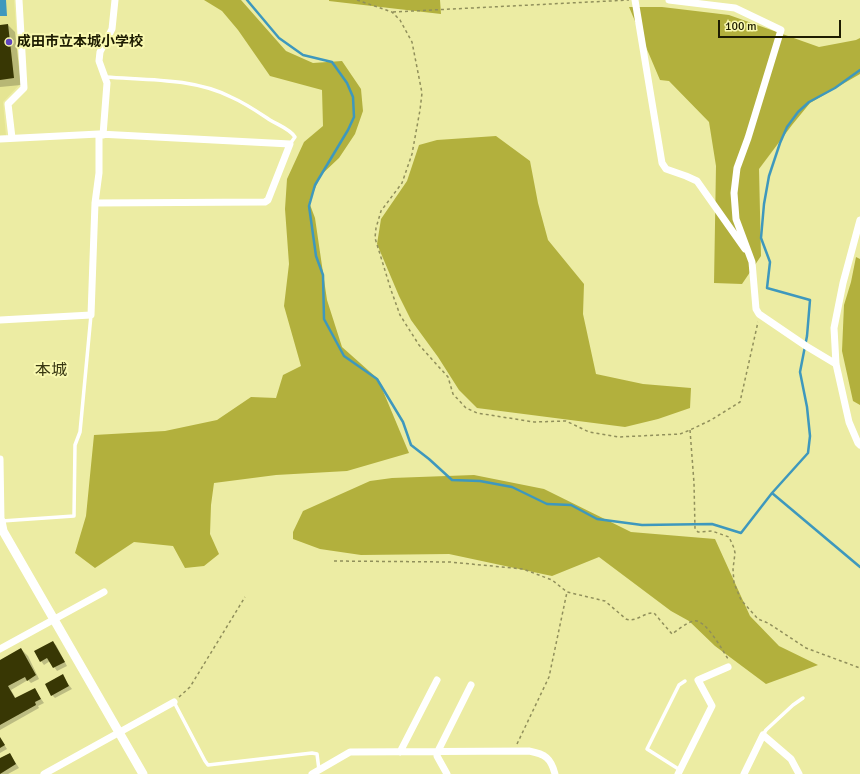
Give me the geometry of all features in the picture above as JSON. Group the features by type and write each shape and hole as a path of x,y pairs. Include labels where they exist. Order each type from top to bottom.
{"street":[{"path":"12,138 8,104 24,88 19,0"},
{"path":"0,320 91,315 95,202 107,83 106,77 100,68 99,61 100,52 112,29 115,0"},
{"path":"635,0 662,163 666,169 697,181 750,256"},
{"path":"669,0 735,8 781,30 748,138 737,168 734,193 736,219 752,262 756,309 759,314 806,346 836,364"},
{"path":"0,139 101,134 290,144 268,200 265,202 95,202"},
{"path":"860,220 843,283 834,328 836,364 849,422 860,445"},
{"path":"0,459 1,521 3,531 143,774"},
{"path":"0,649 54,618 104,592"},
{"path":"679,772 712,706 698,680 728,666"},
{"path":"400,752 437,680"},
{"path":"447,774 437,756 438,751 471,685"},
{"path":"44,774 174,702"},
{"path":"744,774 763,735 791,759 799,774"},
{"path":"312,774 350,752 529,751 541,754 550,760 554,774"}],"lane":[{"path":"106,77 183,83 201,86 231,96 280,127 293,133 296,137 290,144"},
{"path":"1,521 74,516 75,444 80,432 91,315"},
{"path":"679,772 647,749 679,685 685,681"},
{"path":"763,735 766,730 793,705 803,698"},
{"path":"174,702 208,765 312,752 317,754 319,770"}],"path":[{"path":"357,0 392,12 635,0"},
{"path":"392,12 400,20 412,42 422,93 412,154 402,182 381,211 376,228 376,238 400,315 419,344 448,377 453,394 466,408 477,413 534,422 566,421 589,432 618,437 680,434 711,420 740,402 759,314"},
{"path":"690,430 694,483 695,529 698,532 712,531 729,537 735,553 733,569 734,583 741,600 758,619 768,623 806,648 860,668"},
{"path":"334,561 450,562 523,569 552,580 567,592 605,600 626,619 633,620 650,613 654,613 672,634 693,621 700,622 706,627 729,660 730,663 728,666"},
{"path":"513,751 550,677 567,592"},
{"path":"174,702 190,687 245,597"}],"shaded area":[{"name":"成田市立本城小学校","path":"0,0 14,0 20,84 3,102 6,136 0,136"},
{"path":"204,0 241,0 286,51 313,63 342,61 361,89 363,111 355,134 339,158 321,175 309,202 315,218 327,300 342,347 378,379 409,453 347,471 276,475 214,483 211,505 210,534 219,554 204,566 185,568 173,546 134,542 95,568 75,553 86,516 94,435 165,431 217,420 251,397 276,398 283,375 301,366 284,306 289,264 285,209 287,179 304,142 323,126 322,90 270,76 238,30 222,11"},
{"path":"440,0 441,14 329,1"},
{"path":"629,7 662,7 729,15 819,47 860,38 860,74 810,103 759,169 761,256 742,284 714,283 716,166 709,122 669,81 660,80"},
{"path":"496,136 530,161 538,203 548,240 584,284 583,314 596,374 643,384 691,388 690,408 658,419 625,427 477,408 459,390 438,357 411,320 377,244 381,219 407,181 419,145 437,140"},
{"path":"856,257 860,259 860,405 853,401 842,351 844,305 851,282"},
{"path":"474,475 544,489 631,532 715,539 750,616 779,646 818,665 766,684 715,646 689,621 671,611 599,557 552,576 449,554 361,555 320,549 293,539 293,532 303,511 370,481 392,478"}],"water":[{"path":"0,0 6,0 7,16 0,16"}],"building":[{"path":"8,24 14,78 0,80 0,25"},
{"path":"53,641 65,662 53,668 47,658 40,662 34,651"},
{"path":"21,648 36,675 27,681 25,677 8,686 15,698 35,688 41,699 35,702 36,705 0,725 0,660"},
{"path":"63,674 69,686 51,696 45,684"},
{"path":"0,737 5,745 0,748"},
{"path":"10,753 16,764 0,774 0,758"}],"waterway":[{"path":"247,0 279,38 303,55 332,62 347,83 353,97 354,117 348,130 315,185 309,206 316,256 323,275 324,319 344,356 377,379 403,422 411,445 452,480 480,481 512,487 547,504 571,505 597,519 642,525 712,524 741,533 772,493 808,453 810,436 807,407 800,372 807,336 810,300 767,288 770,262 761,238 764,204 769,176 787,127 798,112 809,102 835,88 860,70"},
{"path":"772,493 860,567"}],"place":[{"name":"成田市立本城小学校","path":"9,42"}],"district":[{"name":"本城","path":"51,371"}]}
